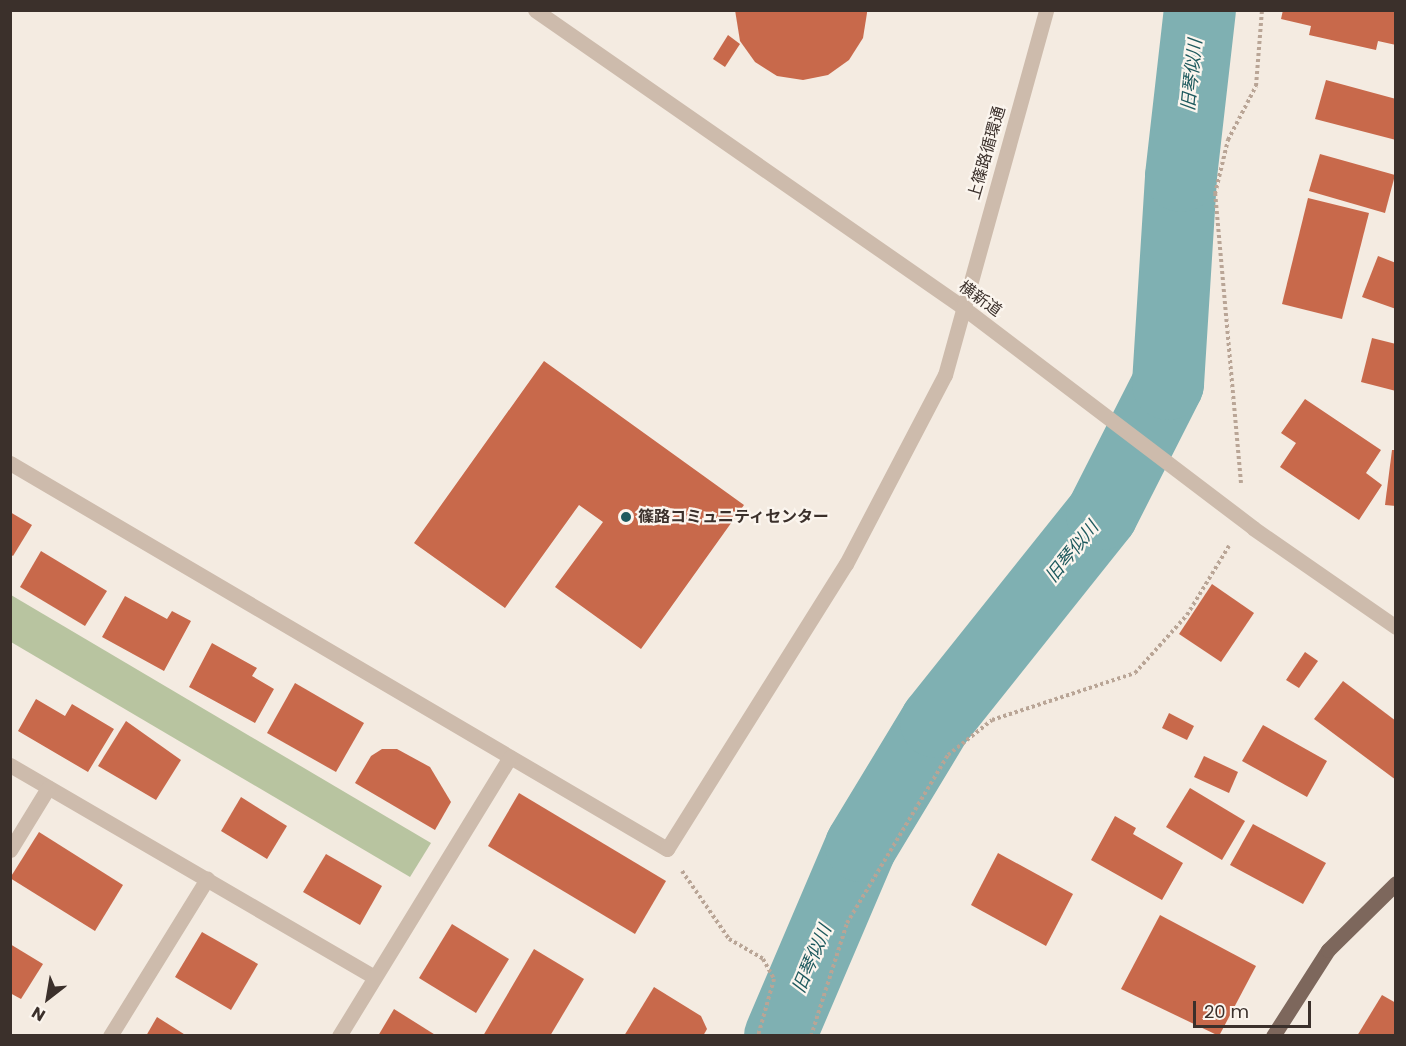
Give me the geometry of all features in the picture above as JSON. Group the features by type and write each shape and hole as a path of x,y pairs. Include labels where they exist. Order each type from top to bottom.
{"main road":[{"path":"1273,1035 1328,950 1395,883"}],"street":[{"name":"横新道","path":"535,10 960,306 1219,502 1395,627"},
{"name":"上篠路循環通","path":"667,849 846,564 945,375 960,306 1046,10"},
{"path":"10,463 667,849"},
{"path":"339,1035 510,757"},
{"path":"10,765 374,977"},
{"path":"10,850 48,788"},
{"path":"110,1035 207,879"}],"path":[{"path":"811,1035 847,923 948,755 992,720 1135,673 1187,615 1244,520 1215,194 1228,140 1256,86 1262,10"},
{"path":"667,849 729,939 764,959 774,979 758,1035"}],"green space":[{"path":"11,595 431,843 410,877 11,642"}],"building":[{"path":"735,10 867,10 867,13 863,38 849,60 828,75 803,80 777,76 755,62 740,41"},
{"path":"1283,10 1396,10 1396,45 1378,41 1376,50 1309,35 1311,26 1281,19"},
{"path":"728,35 740,44 725,67 713,59"},
{"path":"1326,80 1396,99 1396,140 1315,119"},
{"path":"1320,154 1395,175 1385,213 1309,191"},
{"path":"1308,198 1369,213 1342,319 1282,304"},
{"path":"1378,256 1396,263 1396,309 1362,297"},
{"path":"1372,338 1396,344 1396,391 1361,382"},
{"path":"544,361 744,505 641,649 555,587 603,522 579,505 505,608 414,543"},
{"path":"1305,399 1381,450 1366,473 1382,485 1359,520 1280,467 1296,443 1281,433"},
{"path":"1392,450 1396,450 1396,506 1385,505"},
{"path":"10,512 32,525 13,556 10,554"},
{"path":"41,551 107,591 85,626 20,587"},
{"path":"1212,584 1254,613 1221,662 1179,634"},
{"path":"125,596 167,619 172,611 191,621 164,671 102,637"},
{"path":"212,643 257,668 252,676 274,689 255,723 189,687"},
{"path":"1305,652 1318,661 1299,688 1286,680"},
{"path":"1343,681 1396,721 1396,780 1314,719"},
{"path":"295,683 364,723 336,772 267,733"},
{"path":"36,699 65,716 72,704 114,729 88,772 18,731"},
{"path":"1169,713 1194,726 1187,740 1162,728"},
{"path":"126,721 181,760 156,800 98,766"},
{"path":"1263,725 1327,761 1307,797 1242,761"},
{"path":"382,749 397,749 430,767 451,802 435,830 355,783 371,756"},
{"path":"1204,756 1238,772 1229,793 1194,777"},
{"path":"1190,788 1245,821 1222,860 1166,827"},
{"path":"519,793 666,881 635,934 488,846"},
{"path":"241,797 287,826 267,859 221,831"},
{"path":"1115,816 1136,828 1133,834 1183,863 1162,900 1091,860"},
{"path":"1253,824 1326,863 1303,904 1230,865"},
{"path":"39,832 123,885 95,931 10,878"},
{"path":"998,853 1073,894 1046,946 971,905"},
{"path":"326,854 382,886 360,925 303,892"},
{"path":"1160,915 1256,966 1219,1036 1121,989"},
{"path":"452,924 509,959 476,1013 419,978"},
{"path":"202,932 258,964 231,1010 175,977"},
{"path":"10,944 43,964 21,999 10,993"},
{"path":"534,949 584,979 550,1036 483,1036"},
{"path":"654,987 701,1016 707,1029 703,1036 624,1036"},
{"path":"1382,995 1396,1003 1396,1036 1357,1036"},
{"path":"394,1009 437,1036 378,1036"},
{"path":"157,1017 187,1036 146,1036"}],"waterway":[{"name":"旧琴似川","path":"780,1036 861,846 936,722 1102,514 1168,384 1181,176 1200,10"}],"place":[{"name":"篠路コミュニティセンター","path":"626,517"}]}
